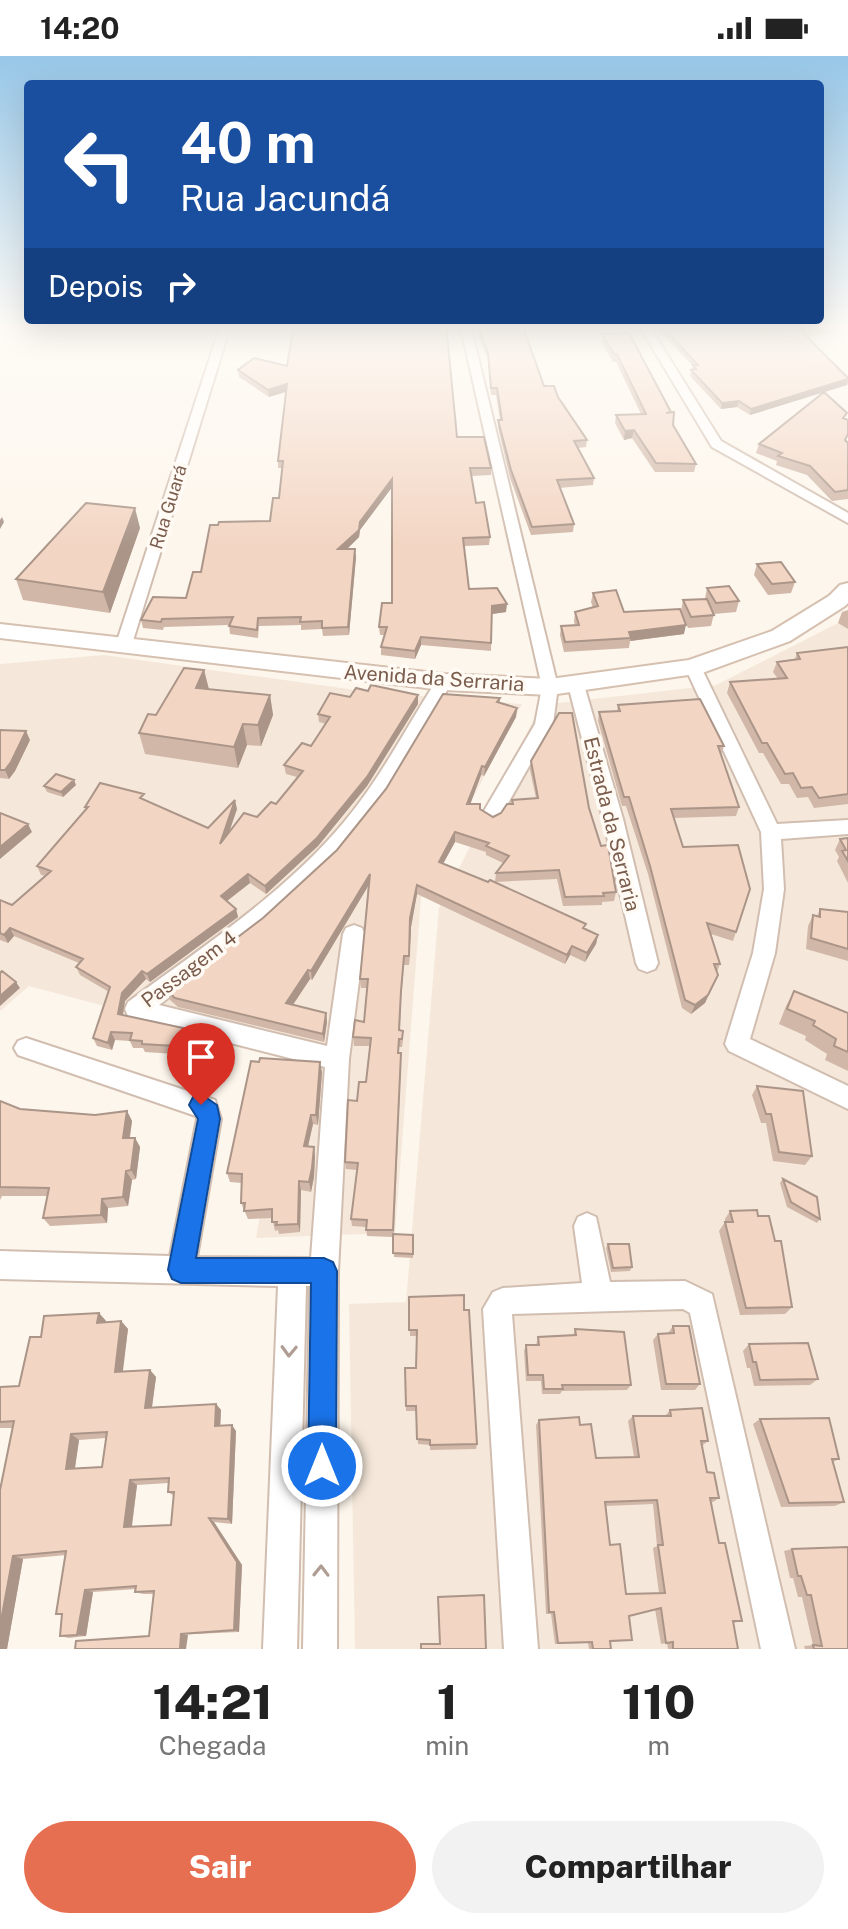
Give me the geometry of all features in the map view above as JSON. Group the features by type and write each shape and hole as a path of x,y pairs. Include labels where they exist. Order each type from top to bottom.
{"main road":[{"name":"Avenida da Serraria","path":"0,631 444,682 563,686 693,667 781,636 837,601 848,590"}],"street":[{"name":"Rua Guará","path":"124,644 202,398"},
{"name":"Estrada da Serraria","path":"485,398 563,686 613,819 647,963"},
{"path":"688,398 716,444 848,519"},
{"path":"693,667 771,832 774,889 764,953 737,1044 848,1098"},
{"name":"Passagem 4","path":"337,1059 136,1009 265,911 336,844 376,789 444,682"},
{"path":"491,816 563,686"},
{"path":"771,832 848,827"},
{"path":"320,1649 324,1271 337,1059 354,934"},
{"path":"26,1048 206,1108 209,1119 181,1270"},
{"path":"587,1226 598,1296"},
{"path":"0,1265 292,1273 324,1271"},
{"path":"280,1649 292,1273"},
{"path":"521,1649 497,1309 503,1302 512,1300 685,1295 702,1304 778,1649"}],"shaded area":[{"path":"848,618 848,1649 355,1649 349,1304 406,1302 439,908 541,705 716,685"},
{"path":"104,655 370,692 522,704 421,898 395,1233 256,1238 288,1055 29,986 0,1011 0,664"}],"building":[{"path":"285,398 453,398 457,437 484,437 491,468 470,468 476,503 484,502 490,537 463,538 469,589 497,588 507,604 492,606 491,643 421,637 415,651 381,647 387,627 379,627 382,603 392,603 392,479 360,522 359,530 338,549 355,549 348,627 322,628 322,621 300,622 301,617 258,618 257,630 229,626 233,617 162,619 161,622 141,620 153,597 186,598 193,572 201,572 210,525 270,521 273,498 279,498 283,461 278,461"},
{"path":"499,398 559,398 587,440 574,441 594,478 557,480 574,524 532,527 511,470 498,420 502,420"},
{"path":"638,398 664,398 671,412 666,413 674,412 673,425 696,464 656,463 634,430 625,431 616,415 646,414"},
{"path":"718,398 785,398 751,409 739,401 722,403"},
{"path":"816,398 831,398 847,413 843,418 848,420 845,440 848,443 848,490 835,492 810,466 778,456 782,453 759,444"},
{"path":"86,503 135,508 103,592 16,579"},
{"path":"781,562 795,582 772,584 757,564"},
{"path":"729,586 739,601 716,603 707,588"},
{"path":"616,590 624,612 680,609 686,625 629,632 631,638 565,642 561,626 579,625 575,612 598,606 593,593"},
{"path":"707,599 714,615 691,617 683,600"},
{"path":"848,647 848,794 819,798 812,787 801,788 793,773 785,774 767,743 762,743 730,682 787,678 777,662 800,659 797,653"},
{"path":"184,668 204,670 196,688 270,695 258,725 243,724 234,747 139,733 148,714 156,715"},
{"path":"371,685 418,695 367,777 317,838 265,886 248,874 221,896 236,909 147,974 142,971 122,993 118,1014 211,1034 206,1055 174,1051 175,1046 142,1044 142,1041 130,1040 132,1033 111,1032 108,1043 93,1038 110,987 76,967 83,959 10,928 4,935 0,933 0,900 12,905 51,871 37,866 88,807 85,807 100,783 144,794 140,798 208,828 235,800 220,844 244,813 257,817 271,802 276,804 303,771 284,765 302,743 311,746 330,717 318,714 330,693 350,697 356,688 368,691"},
{"path":"443,694 500,698 497,702 517,708 485,767 482,766 467,804 480,804 480,809 493,817 501,813 507,804 513,804 512,800 538,798 531,761 559,713 572,713 589,808 601,846 608,845 616,892 603,893 604,896 565,897 559,870 496,873 509,856 486,846 489,843 455,832 439,862 488,882 490,880 586,924 583,928 598,935 587,953 572,946 567,955 417,885 410,918 409,956 404,956 401,991 399,1030 403,1031 398,1053 401,1053 393,1230 366,1230 367,1220 351,1219 358,1163 345,1162 348,1100 357,1101 359,1082 366,1082 371,1038 353,1037 355,1020 364,1022 368,979 360,979 370,874 311,971 308,970 286,1003 326,1013 323,1034 175,998 167,991 263,918 337,850 386,789"},
{"path":"700,699 724,746 718,746 739,807 671,809 683,847 738,845 750,889 736,932 707,923 720,964 714,964 718,975 708,995 695,1005 685,1000 650,866 629,797 624,797 599,712 620,711 618,705"},
{"path":"0,730 26,731 5,770 0,770"},
{"path":"56,774 74,780 61,792 44,786"},
{"path":"0,813 28,824 0,847"},
{"path":"848,838 848,861 840,839"},
{"path":"820,909 848,912 848,949 811,938 813,915 820,917"},
{"path":"2,971 16,982 0,996 0,973"},
{"path":"794,991 848,1013 848,1052 834,1046 836,1039 813,1025 815,1021 787,1009"},
{"path":"260,1058 320,1062 316,1115 311,1115 304,1146 314,1147 312,1168 309,1182 299,1181 298,1224 276,1225 277,1222 272,1222 272,1209 244,1211 245,1203 241,1203 242,1174 227,1173 251,1061 259,1062"},
{"path":"757,1086 803,1091 812,1156 779,1152 771,1114 766,1114"},
{"path":"0,1101 20,1109 95,1115 127,1111 123,1138 135,1138 131,1170 126,1171 123,1197 102,1199 101,1215 43,1218 49,1188 0,1187"},
{"path":"783,1179 817,1197 820,1219 791,1202"},
{"path":"757,1210 758,1216 769,1216 775,1241 781,1241 792,1307 746,1308 725,1222 733,1222 730,1211"},
{"path":"393,1234 413,1235 413,1254 393,1253"},
{"path":"608,1244 629,1244 632,1267 613,1268"},
{"path":"464,1295 464,1310 469,1310 477,1444 430,1445 430,1440 417,1439 416,1406 406,1406 405,1368 416,1368 417,1330 409,1330 409,1297"},
{"path":"99,1313 97,1323 121,1321 115,1372 150,1370 145,1408 216,1404 215,1426 232,1425 228,1519 209,1518 237,1562 234,1630 181,1634 180,1649 75,1649 76,1641 149,1636 154,1591 135,1592 136,1586 85,1590 77,1635 60,1636 62,1614 56,1614 66,1551 13,1556 0,1626 0,1490 14,1421 0,1422 0,1387 19,1386 30,1337 41,1337 44,1316","holes":["107,1432 102,1467 66,1469 71,1434","169,1478 168,1492 174,1492 171,1525 124,1527 130,1480"]},
{"path":"673,1326 689,1326 700,1384 666,1384 658,1334 674,1333"},
{"path":"575,1329 624,1332 631,1385 562,1385 563,1389 544,1389 543,1375 528,1375 526,1345 539,1345 538,1337 576,1335"},
{"path":"808,1343 818,1379 760,1380 749,1344"},
{"path":"702,1408 708,1441 701,1441 707,1472 714,1473 719,1498 710,1498 719,1543 725,1543 742,1621 733,1621 738,1649 673,1649 673,1642 666,1643 661,1608 629,1616 632,1640 610,1641 611,1649 593,1649 592,1642 558,1643 554,1612 549,1612 539,1420 579,1417 580,1425 591,1424 596,1458 639,1457 633,1416 671,1416 670,1410","holes":["657,1500 663,1545 658,1545 665,1593 626,1594 620,1544 610,1545 605,1502"]},
{"path":"829,1418 839,1459 832,1459 844,1502 789,1503 760,1419"},
{"path":"848,1547 848,1649 814,1649 813,1645 822,1646 811,1595 807,1595 801,1576 798,1576 792,1549"},
{"path":"484,1595 486,1649 421,1649 421,1644 440,1644 438,1597"}],"route":[{"path":"201,1105 209,1113 209,1119 181,1270 324,1271 322,1466"}]}
